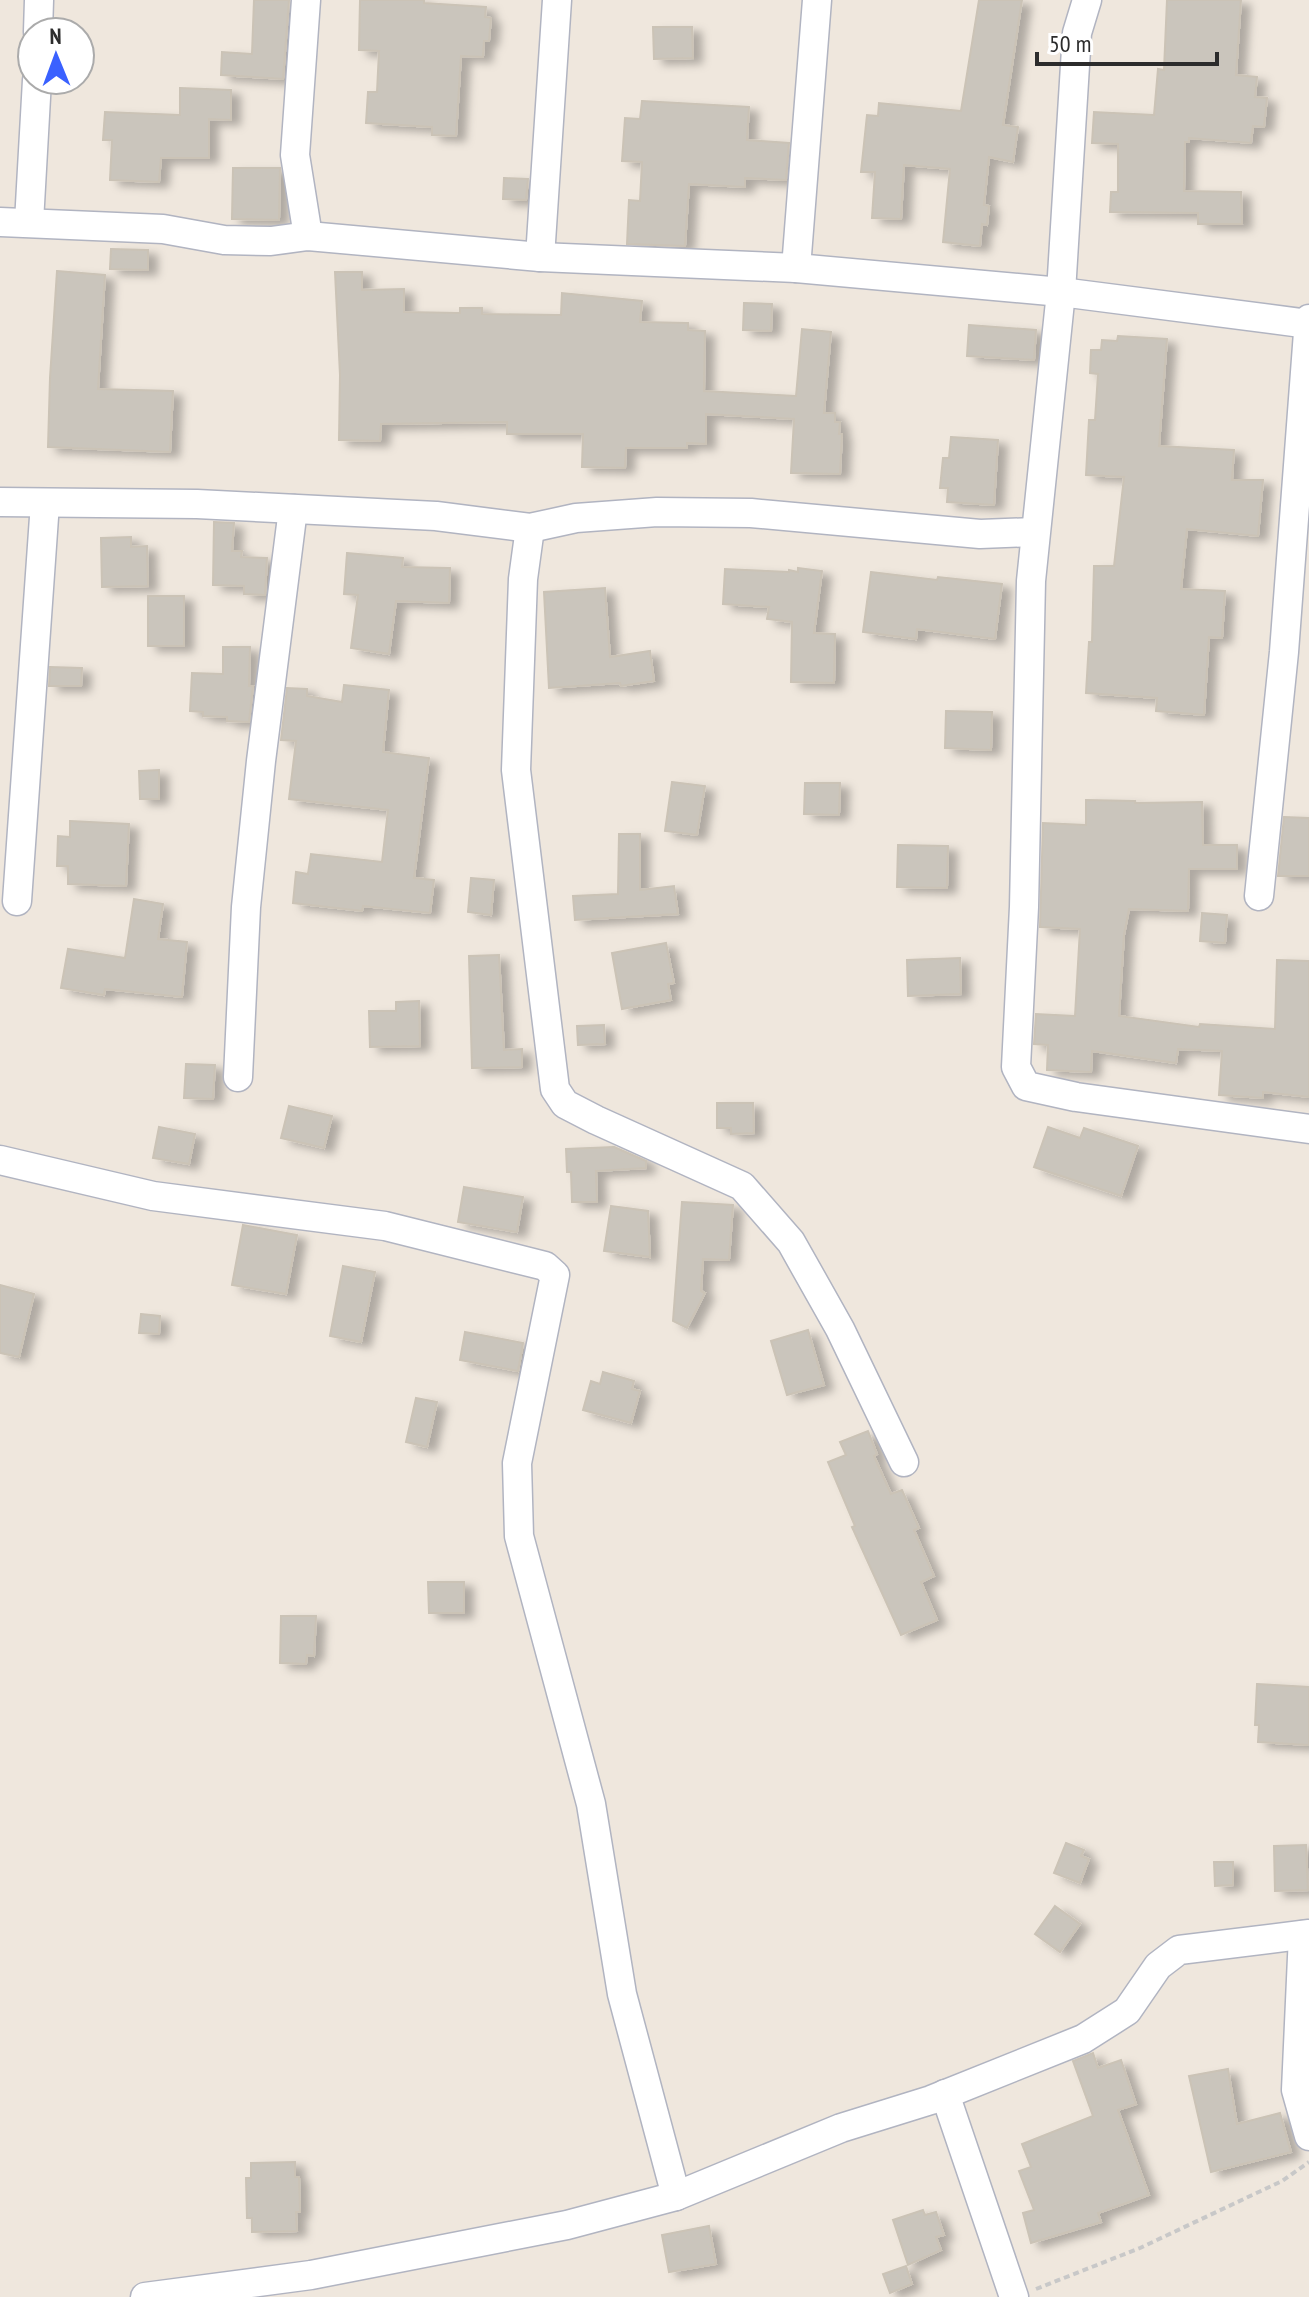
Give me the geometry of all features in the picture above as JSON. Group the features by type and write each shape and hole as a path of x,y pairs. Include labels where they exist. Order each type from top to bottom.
{"street":[{"path":"306,0 295,155 308,236"},
{"path":"540,257 557,0"},
{"path":"796,268 817,0"},
{"path":"1087,0 1077,33 1061,292 1034,532 1024,811 1024,907 1016,1067 1026,1086 1076,1097 1309,1129"},
{"path":"29,222 36,96"},
{"path":"0,222 163,229 224,240 271,241 308,236 540,257 796,268 1061,292 1309,322 1284,652 1259,896"},
{"path":"0,502 197,504 436,516 530,528 576,518 657,512 751,513 980,534 1034,532"},
{"path":"17,901 45,503"},
{"path":"238,1077 251,863 293,509"},
{"path":"530,528 523,579 516,770 555,1089 565,1104 585,1115 742,1186 791,1242 840,1329 904,1462"},
{"path":"0,1160 153,1196 385,1226 545,1266 555,1275 517,1463 519,1536 591,1804 622,1994 676,2196"},
{"path":"145,2297 311,2275 567,2225 676,2196 841,2128 945,2094 1083,2039 1127,2011 1158,1966 1179,1950 1306,1935 1296,2090 1309,2136"},
{"path":"945,2094 1021,2294"}],"path":[{"path":"1021,2294 1140,2248 1282,2181 1309,2162"}],"building":[{"path":"254,0 289,0 283,79 221,75 222,52 252,54"},
{"path":"360,0 424,0 424,3 486,7 485,17 491,18 489,41 484,41 483,57 461,56 456,136 432,135 432,127 366,123 368,92 377,92 379,51 359,50"},
{"path":"979,0 1022,0 1003,125 1018,127 1013,162 989,157 984,205 989,206 987,225 982,224 980,246 943,242 950,169 904,165 901,219 872,218 875,172 861,172 867,115 878,116 879,103 961,111"},
{"path":"1167,0 1241,0 1236,75 1257,77 1255,97 1267,98 1264,127 1253,126 1251,143 1189,138 1189,142 1185,142 1184,191 1241,192 1242,224 1198,224 1198,213 1110,212 1111,192 1118,192 1118,144 1092,143 1094,112 1154,115 1158,69 1164,70"},
{"path":"653,27 692,27 693,58 654,59"},
{"path":"180,88 231,90 231,120 209,119 209,158 161,158 159,182 110,180 112,140 103,140 105,112 180,115"},
{"path":"642,101 749,107 747,140 789,143 786,180 745,178 745,187 689,184 685,246 627,244 629,200 640,201 642,162 622,161 625,118 640,119"},
{"path":"233,168 280,168 279,220 232,219"},
{"path":"504,178 528,179 526,200 503,199"},
{"path":"111,249 148,250 148,270 110,269"},
{"path":"57,271 105,275 98,389 173,391 170,452 48,447"},
{"path":"335,272 362,272 362,290 404,289 404,312 460,313 460,308 482,308 482,314 561,315 562,293 642,301 640,322 688,323 688,330 705,331 704,391 796,396 802,329 831,332 824,413 835,413 835,422 840,422 840,474 791,473 794,419 706,414 706,444 687,443 687,448 626,448 625,468 582,467 583,434 507,434 507,422 381,424 380,441 339,440 340,375"},
{"path":"744,303 772,304 771,331 743,330"},
{"path":"969,325 1036,330 1034,360 967,356"},
{"path":"1118,336 1167,339 1159,446 1234,450 1232,480 1263,480 1258,536 1187,529 1181,589 1225,591 1222,638 1209,637 1204,715 1156,711 1157,698 1086,693 1089,642 1092,642 1094,566 1114,566 1124,477 1086,475 1089,420 1095,420 1098,374 1090,373 1091,350 1101,350 1102,340 1117,341"},
{"path":"951,437 998,440 994,505 947,502 948,488 940,488 943,458 949,458"},
{"path":"214,522 234,523 232,551 242,551 241,557 267,558 265,595 244,594 244,586 213,585"},
{"path":"131,537 131,547 147,546 148,586 102,587 101,538"},
{"path":"347,553 403,558 402,567 450,568 449,603 396,601 389,654 351,648 358,595 344,594"},
{"path":"798,568 822,571 814,633 835,634 834,683 791,682 792,622 767,619 769,607 723,604 725,569 798,572"},
{"path":"871,572 1002,584 995,639 917,629 916,639 863,632"},
{"path":"605,588 610,657 650,651 654,681 621,686 620,683 549,688 544,592"},
{"path":"148,596 184,596 184,646 148,646"},
{"path":"223,647 250,647 249,686 253,686 249,722 227,721 227,717 203,716 203,712 190,711 192,673 223,674"},
{"path":"50,667 82,668 81,686 49,686"},
{"path":"344,685 389,690 383,752 429,758 414,878 434,880 430,913 363,906 362,911 293,903 296,872 308,874 311,854 382,862 388,810 289,799 296,741 281,740 287,688 307,689 307,696 342,702"},
{"path":"946,711 992,712 991,750 945,748"},
{"path":"159,770 159,799 140,799 139,771"},
{"path":"672,782 705,786 697,835 665,831"},
{"path":"805,783 840,783 839,815 804,814"},
{"path":"1086,800 1202,802 1203,845 1237,845 1237,869 1189,869 1188,911 1129,909 1124,935 1119,1016 1199,1027 1200,1024 1275,1029 1277,960 1309,961 1309,1097 1263,1092 1263,1098 1219,1095 1222,1051 1178,1049 1176,1063 1092,1051 1091,1072 1047,1070 1048,1045 1034,1044 1036,1014 1075,1016 1080,929 1040,927 1043,823 1086,825"},
{"path":"1284,817 1309,818 1309,876 1278,876"},
{"path":"70,821 129,824 126,886 68,884 68,866 57,866 58,836 70,837"},
{"path":"619,834 640,834 640,890 674,886 678,914 575,920 573,896 618,894"},
{"path":"898,845 948,846 947,888 897,887"},
{"path":"471,878 494,880 491,915 468,912"},
{"path":"134,899 163,904 158,939 187,942 182,997 105,989 104,995 61,988 68,949 125,958"},
{"path":"1202,913 1227,915 1225,943 1200,941"},
{"path":"666,943 674,983 668,984 671,1000 622,1009 612,953"},
{"path":"499,955 504,1050 522,1049 522,1067 472,1068 469,956"},
{"path":"960,958 961,994 908,996 907,960"},
{"path":"419,1001 420,1046 370,1047 369,1011 396,1011 396,1002"},
{"path":"604,1025 605,1044 578,1045 577,1026"},
{"path":"186,1064 215,1065 213,1099 184,1098"},
{"path":"717,1103 753,1103 754,1133 731,1134 731,1128 717,1128"},
{"path":"289,1106 332,1116 324,1148 281,1138"},
{"path":"159,1127 195,1134 189,1164 153,1158"},
{"path":"1048,1127 1080,1138 1084,1128 1138,1146 1121,1196 1034,1167"},
{"path":"614,1147 646,1161 646,1168 596,1171 597,1202 572,1202 566,1149"},
{"path":"464,1187 523,1197 517,1232 458,1222"},
{"path":"682,1202 733,1205 729,1260 703,1259 701,1291 705,1293 687,1328 673,1321"},
{"path":"611,1206 648,1211 650,1257 604,1251"},
{"path":"243,1225 297,1235 286,1294 232,1285"},
{"path":"343,1266 375,1272 361,1342 330,1336"},
{"path":"0,1285 34,1294 19,1357 0,1353"},
{"path":"141,1314 160,1316 159,1334 139,1333"},
{"path":"808,1330 824,1385 787,1395 771,1341"},
{"path":"465,1332 523,1343 518,1371 460,1360"},
{"path":"603,1372 634,1381 632,1389 640,1391 631,1423 583,1410 591,1381 600,1384"},
{"path":"416,1398 437,1402 427,1447 406,1442"},
{"path":"868,1431 877,1454 874,1456 891,1494 902,1490 919,1528 914,1530 934,1576 921,1582 937,1620 901,1635 852,1527 855,1526 828,1462 846,1455 840,1442"},
{"path":"428,1582 464,1582 464,1613 429,1613"},
{"path":"281,1616 316,1616 314,1656 307,1655 306,1664 280,1663"},
{"path":"1257,1684 1309,1687 1309,1745 1258,1742 1259,1725 1255,1725"},
{"path":"1066,1843 1084,1850 1081,1856 1089,1859 1080,1883 1054,1873"},
{"path":"1306,1845 1308,1890 1275,1891 1274,1846"},
{"path":"1214,1862 1233,1862 1233,1885 1215,1886"},
{"path":"1055,1906 1080,1924 1060,1952 1035,1934"},
{"path":"1093,2053 1098,2068 1121,2060 1136,2104 1118,2110 1149,2195 1098,2213 1101,2222 1031,2243 1023,2213 1034,2210 1019,2171 1031,2167 1022,2144 1093,2116 1073,2061"},
{"path":"1228,2069 1237,2124 1280,2113 1291,2152 1211,2172 1189,2076"},
{"path":"295,2162 295,2177 299,2177 297,2231 252,2232 252,2218 247,2218 246,2178 251,2178 251,2163"},
{"path":"923,2210 925,2215 936,2212 944,2235 936,2237 941,2250 908,2265 893,2220"},
{"path":"709,2226 716,2264 669,2272 662,2235"},
{"path":"906,2266 912,2284 890,2293 883,2274"}]}
